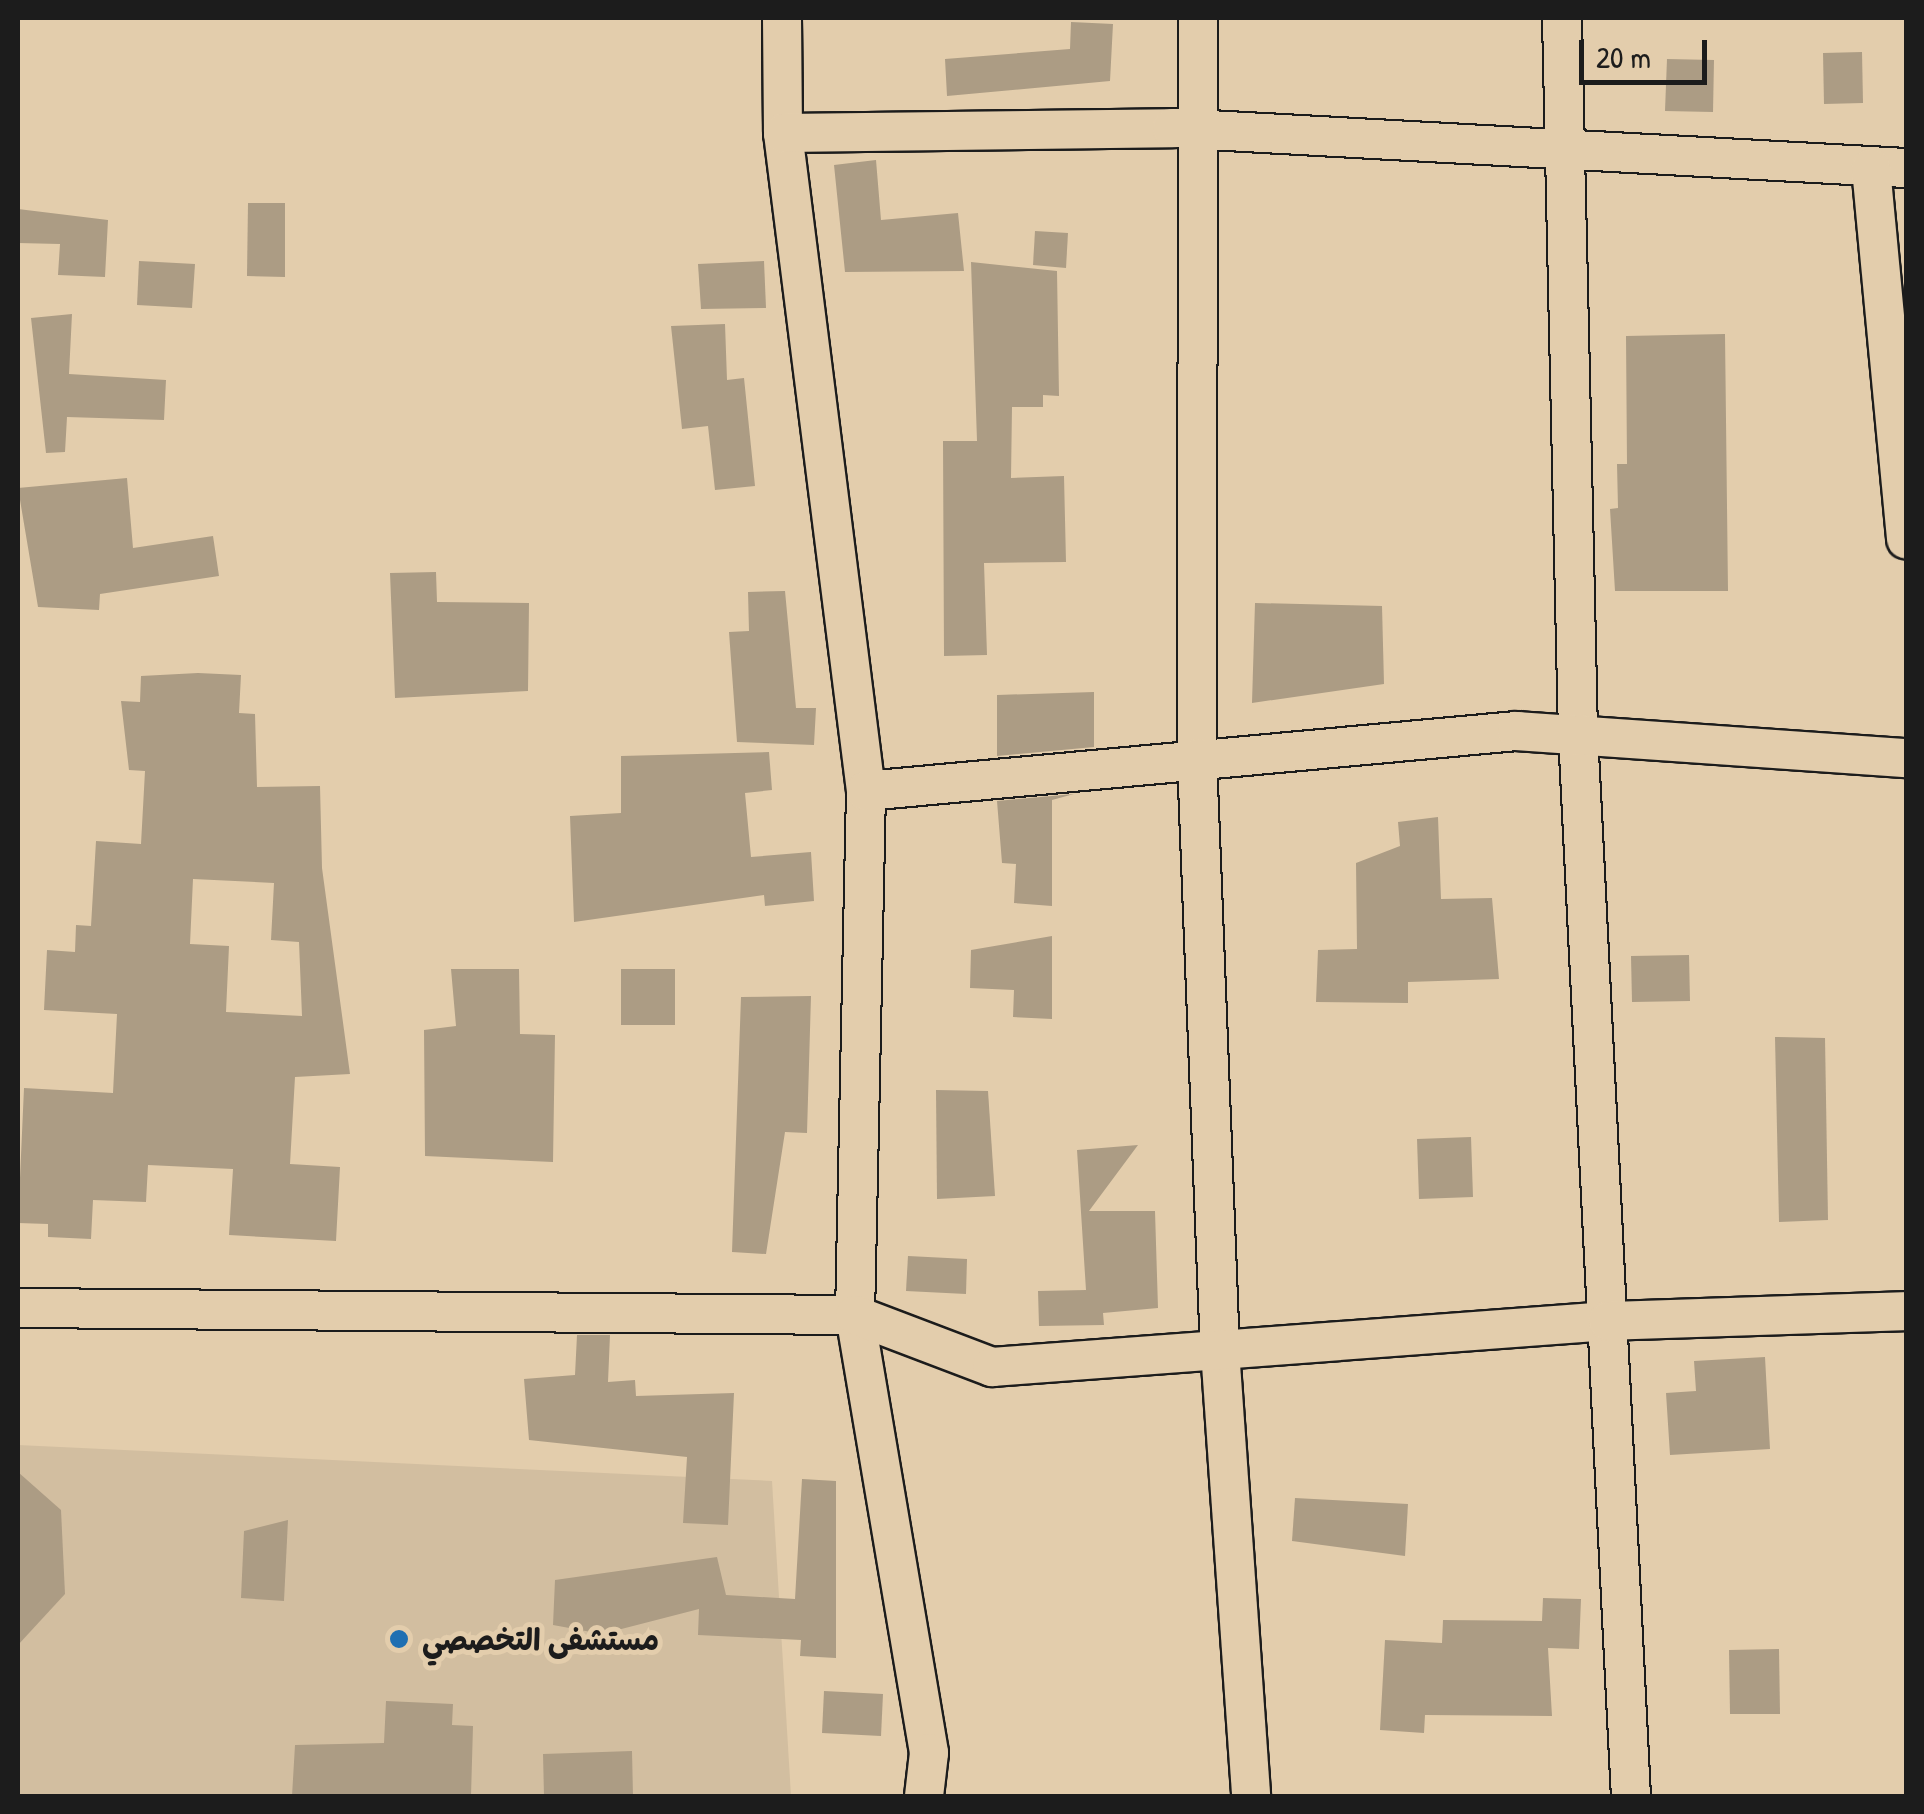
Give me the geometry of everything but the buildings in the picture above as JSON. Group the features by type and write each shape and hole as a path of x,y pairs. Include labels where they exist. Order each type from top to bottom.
{"street":[{"path":"782,18 783,133 866,791 855,1315 929,1754 924,1796"},
{"path":"1198,18 1202,130 1197,758 1220,1350 1251,1796"},
{"path":"1562,18 1578,733 1631,1796"},
{"path":"783,133 1202,130 1889,168 1906,539"},
{"path":"866,791 1197,758 1578,733 1906,758"},
{"path":"18,1308 855,1315 992,1367 1608,1321 1906,1311"}],"shaded area":[{"name":"مستشفى التخصصي","path":"18,1445 772,1481 791,1796 18,1796"}],"place":[{"name":"مستشفى التخصصي","path":"399,1639"}]}
